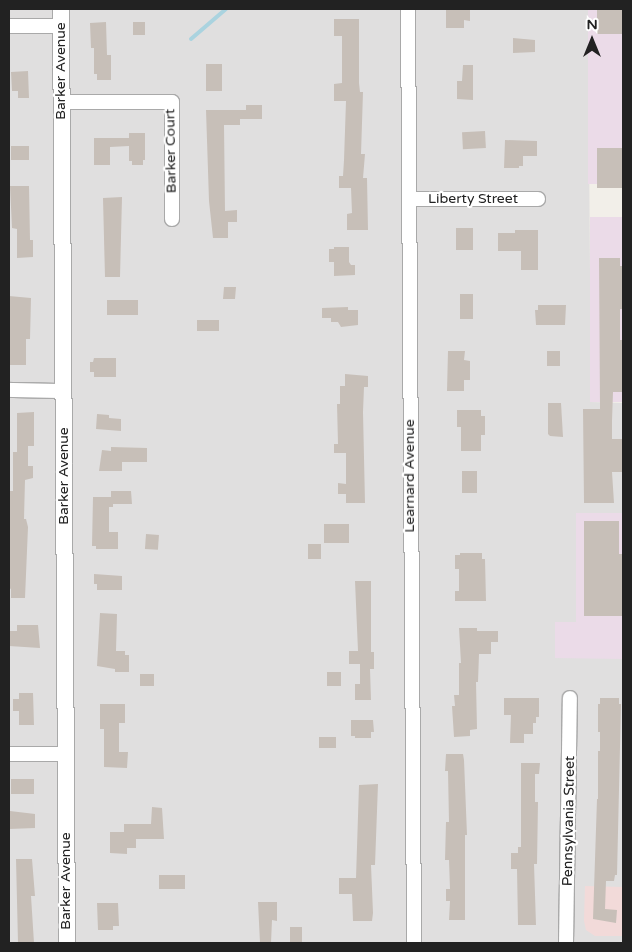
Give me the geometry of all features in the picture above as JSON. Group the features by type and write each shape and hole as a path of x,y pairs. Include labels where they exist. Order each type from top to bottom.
{"street":[{"name":"Barker Avenue","path":"61,9 67,943"},
{"name":"Learnard Avenue","path":"408,9 414,943"},
{"path":"9,26 61,26"},
{"name":"Barker Court","path":"62,102 172,102 172,219"},
{"name":"Liberty Street","path":"409,199 538,200"},
{"path":"9,390 63,391"},
{"name":"Pennsylvania Street","path":"566,943 570,698"},
{"path":"9,754 66,754"}],"shaded area":[{"path":"9,9 588,9 591,402 623,403 623,513 576,513 623,659 623,943 9,943"},
{"path":"588,9 623,9 623,184 588,184"},
{"path":"590,217 623,217 623,402 590,402"},
{"path":"576,513 623,513 623,659 555,658 555,622 576,622"},
{"path":"585,886 623,887 623,936 595,936 586,930 584,921"}],"building":[{"path":"446,9 470,9 470,21 464,20 464,28 446,28"},
{"path":"597,9 623,9 623,34 597,34"},
{"path":"334,19 359,19 359,83 360,92 363,92 361,154 365,154 363,178 367,178 368,230 347,230 347,214 352,213 351,188 339,188 339,176 343,176 346,101 334,101 334,84 342,83 342,36 334,36"},
{"path":"106,22 107,55 111,55 111,80 97,80 97,74 94,74 94,48 91,48 90,23"},
{"path":"133,22 145,22 145,35 133,35"},
{"path":"513,38 535,40 535,52 513,53"},
{"path":"206,64 222,64 222,91 206,91"},
{"path":"463,65 473,65 473,100 457,99 457,81 462,81"},
{"path":"28,71 29,98 18,98 18,91 12,91 11,72"},
{"path":"246,105 262,105 262,119 240,119 240,125 224,125 225,211 237,210 237,222 228,222 228,238 213,238 209,201 206,110 246,110"},
{"path":"485,131 486,148 463,149 462,132"},
{"path":"129,133 145,133 145,160 143,160 143,165 132,165 132,161 129,161 129,146 110,147 110,165 94,165 94,138 129,138"},
{"path":"505,140 537,141 537,156 523,156 523,166 519,166 519,168 504,168"},
{"path":"11,146 29,146 29,160 11,160"},
{"path":"597,148 623,148 623,188 597,188"},
{"path":"10,186 29,186 30,240 33,240 33,257 17,258 17,229 12,228"},
{"path":"122,197 120,277 105,277 103,198"},
{"path":"456,228 473,228 473,250 456,250"},
{"path":"515,230 538,230 538,270 521,270 521,251 498,251 498,233 515,233"},
{"path":"334,247 349,247 349,262 351,265 355,265 355,275 334,276 334,262 329,262 329,249 334,249"},
{"path":"599,258 620,258 620,266 623,266 623,309 620,309 620,340 623,340 623,392 613,392 612,439 623,439 623,472 612,472 614,503 584,503 583,409 600,409"},
{"path":"224,287 236,287 235,299 223,299"},
{"path":"460,294 473,294 473,319 460,319"},
{"path":"9,296 31,298 30,339 26,339 26,365 9,365"},
{"path":"107,300 138,300 138,315 107,315"},
{"path":"538,305 566,305 565,325 536,325 535,310 538,310"},
{"path":"348,307 348,310 358,310 358,325 341,327 338,322 331,322 331,318 322,318 322,308"},
{"path":"197,320 219,320 219,331 197,331"},
{"path":"448,351 465,351 464,360 470,361 470,380 464,380 464,391 447,391"},
{"path":"547,351 560,351 560,366 547,366"},
{"path":"94,358 116,358 116,377 94,377 94,372 90,372 90,362 93,362"},
{"path":"345,374 368,376 368,387 364,387 363,412 365,503 346,503 346,494 338,494 338,483 346,484 346,453 334,453 334,444 338,444 337,404 340,404 340,386 345,386"},
{"path":"548,403 561,403 563,437 550,436 548,434"},
{"path":"457,410 481,410 481,416 485,416 485,435 481,435 481,451 461,451 461,427 457,427"},
{"path":"34,412 34,446 28,446 28,466 33,466 33,478 25,480 24,519 26,519 28,527 25,598 11,598 11,589 9,588 9,491 13,491 13,452 17,452 17,413"},
{"path":"97,414 121,419 121,431 96,429"},
{"path":"111,447 147,448 147,462 122,462 122,471 99,471 102,450 111,451"},
{"path":"462,471 477,471 477,493 462,493"},
{"path":"111,491 131,491 132,504 113,504 113,507 109,507 109,532 118,532 118,549 96,549 96,546 92,546 93,497 111,497"},
{"path":"584,521 619,521 619,554 623,554 623,616 584,616"},
{"path":"324,524 349,524 349,543 324,543"},
{"path":"146,534 159,535 158,550 145,549"},
{"path":"308,544 321,544 321,559 308,559"},
{"path":"460,553 482,553 482,559 485,559 486,601 455,601 455,591 459,591 459,569 455,569 455,555 460,555"},
{"path":"94,574 122,576 122,590 97,590 97,584 94,584"},
{"path":"355,581 371,581 371,652 374,652 374,669 370,669 371,700 355,700 355,684 360,684 360,664 349,664 349,651 358,651"},
{"path":"100,613 117,614 116,651 125,651 125,655 129,655 129,672 115,672 115,669 97,666"},
{"path":"17,625 38,625 40,648 9,646 9,631 17,631"},
{"path":"459,628 477,628 477,631 498,631 498,642 491,642 491,654 479,654 478,682 476,682 477,729 470,730 470,736 454,737 452,706 455,706 454,695 459,695 459,663 461,663"},
{"path":"327,672 341,672 341,686 327,686"},
{"path":"140,674 154,674 154,686 140,686"},
{"path":"19,693 33,693 34,725 19,725 19,711 13,711 13,699 19,699"},
{"path":"504,698 539,698 539,717 536,717 536,723 533,723 533,734 524,734 524,743 510,743 511,715 504,715"},
{"path":"600,698 619,698 619,704 621,704 617,875 615,875 614,881 606,881 605,909 617,910 616,923 593,919 598,751 600,751 598,704 600,704"},
{"path":"100,704 125,704 125,723 119,723 119,752 128,752 127,768 104,767 104,729 100,729"},
{"path":"351,720 373,720 374,732 371,732 371,738 355,738 355,736 351,736"},
{"path":"319,737 336,737 336,748 319,748"},
{"path":"446,754 463,754 464,760 467,835 465,835 465,920 449,920 450,901 446,901 446,889 450,889 449,860 445,860 446,822 449,822 448,771 445,771"},
{"path":"521,763 540,763 539,774 535,774 535,802 538,802 537,864 534,864 536,925 518,925 517,869 511,869 511,853 518,853 518,847 521,847"},
{"path":"11,779 34,779 34,794 11,794"},
{"path":"378,784 375,865 371,865 372,921 353,921 352,894 339,894 339,878 356,878 359,785"},
{"path":"152,807 162,808 164,839 136,839 136,848 127,848 127,854 110,853 110,832 124,832 124,824 151,824"},
{"path":"10,811 35,814 35,828 9,829"},
{"path":"16,859 32,859 35,896 31,896 34,943 18,943"},
{"path":"159,875 185,875 185,889 159,889"},
{"path":"258,902 277,902 277,921 272,920 271,943 260,943"},
{"path":"97,903 118,903 119,926 113,926 113,930 98,930"},
{"path":"290,927 302,927 302,943 290,943"}],"waterway":[{"path":"191,39 226,9"}]}
